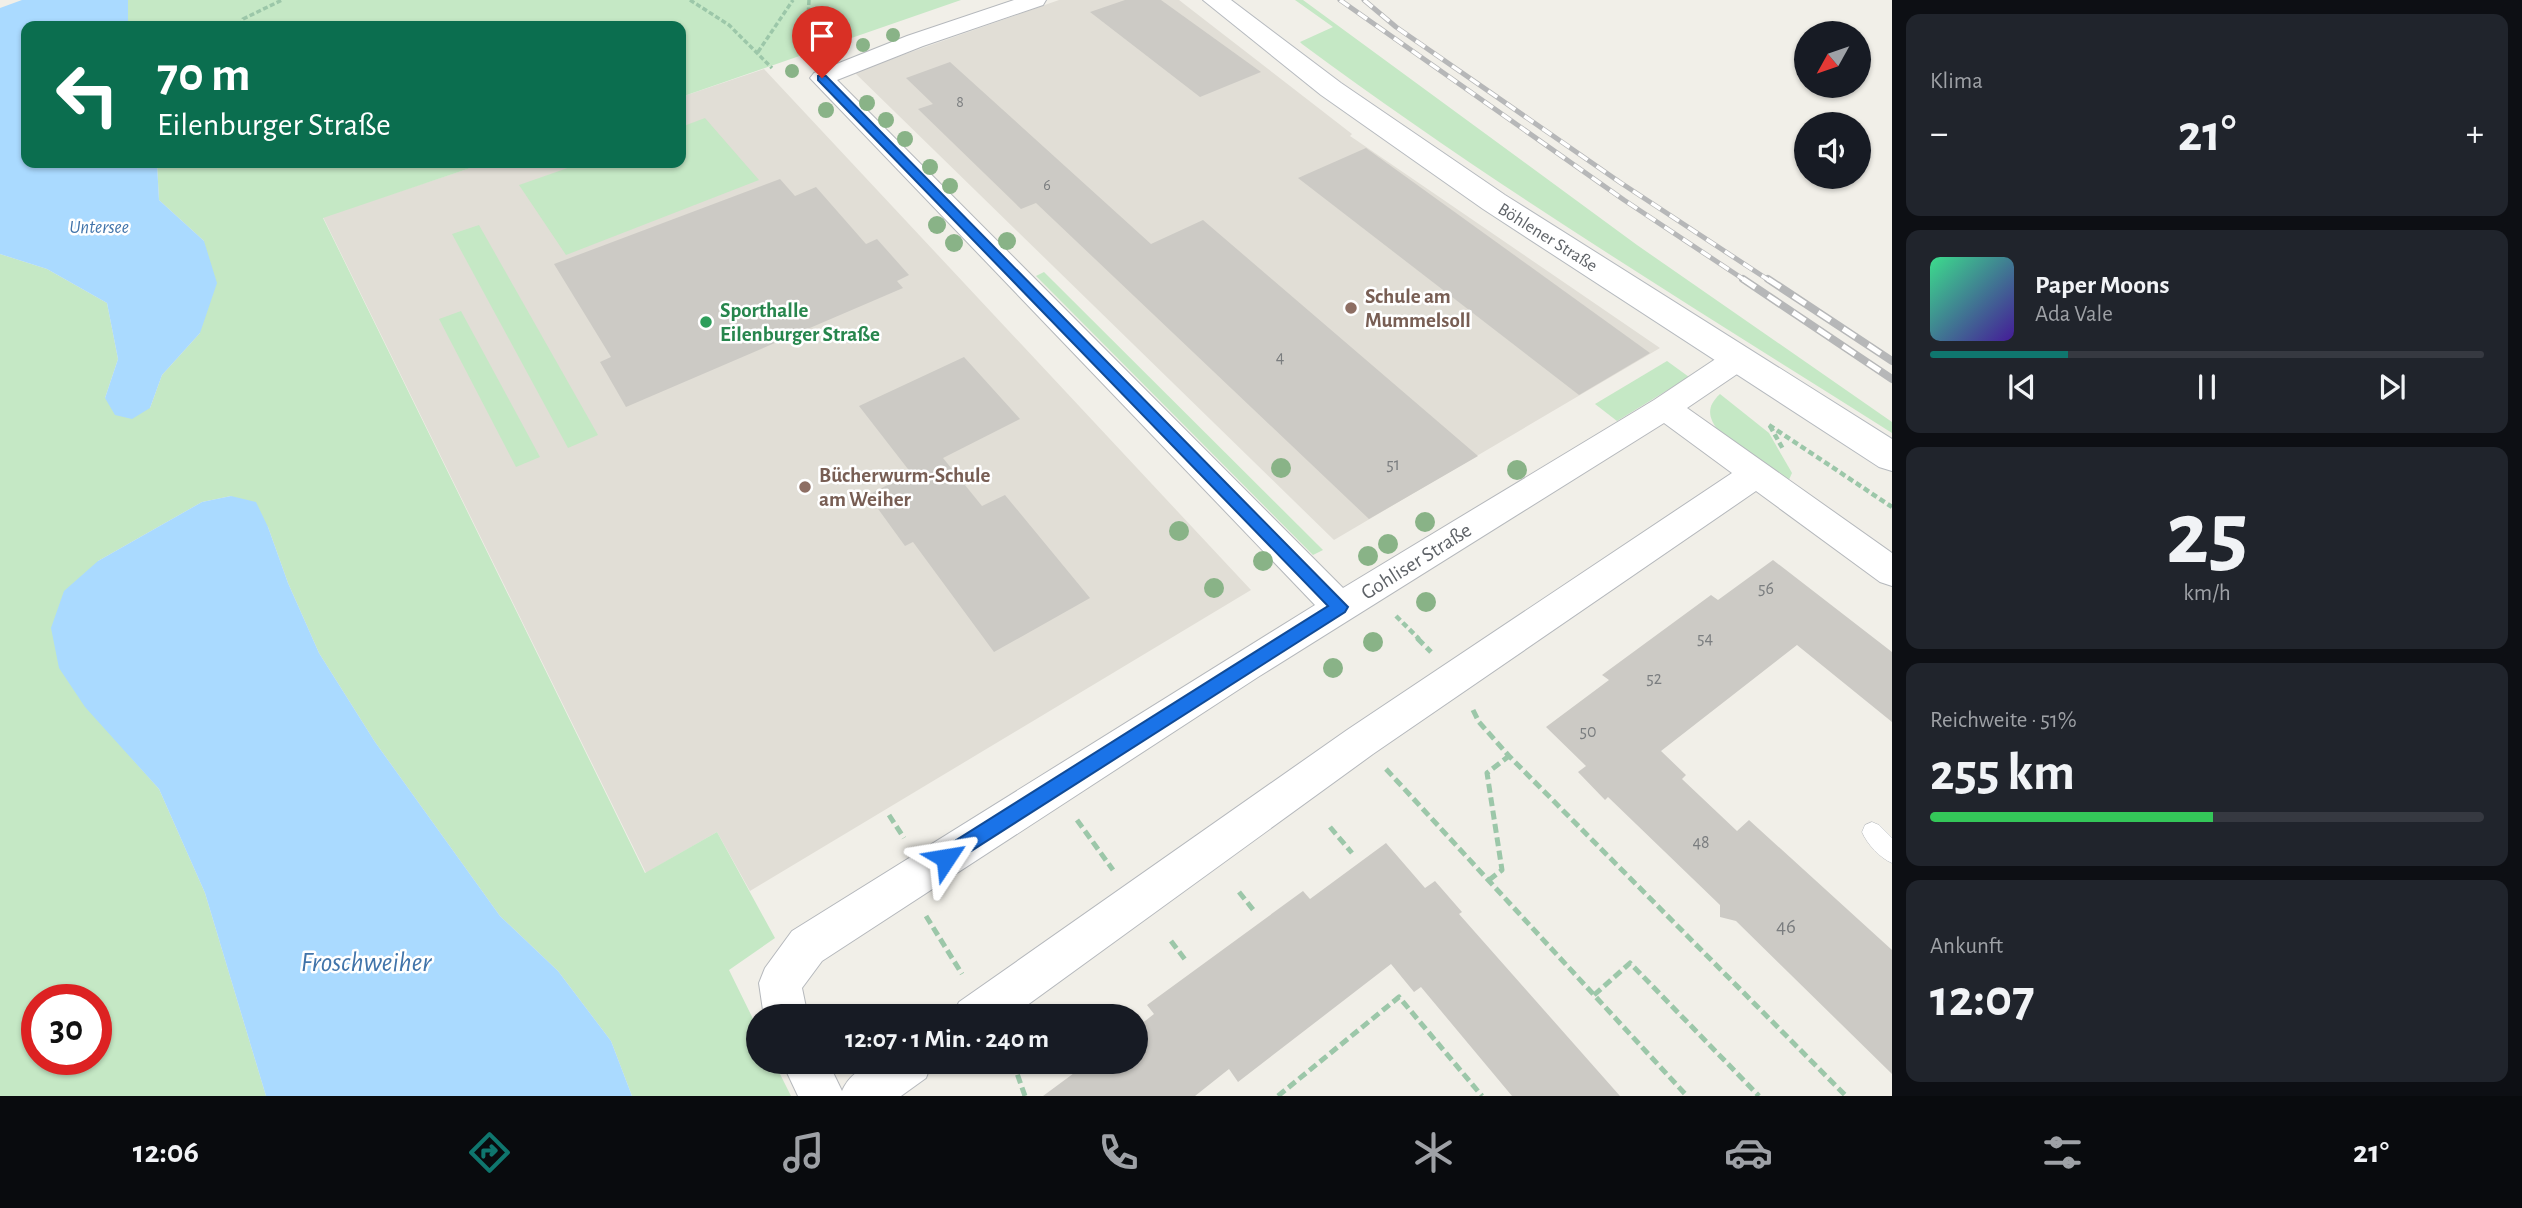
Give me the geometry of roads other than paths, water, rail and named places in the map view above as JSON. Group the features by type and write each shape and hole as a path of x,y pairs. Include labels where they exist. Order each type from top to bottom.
{"street":[{"path":"1034,0 915,41 822,78 1339,607"},
{"name":"Böhlener Straße","path":"1215,0 1331,89 1429,158 1892,457"},
{"name":"Gohliser Straße","path":"784,1004 780,983 807,946 1339,607 1665,408 1739,358"},
{"path":"1665,408 1892,572"},
{"path":"992,1004 1360,741 1756,474"},
{"path":"810,1074 822,1096"},
{"path":"863,1096 893,1074"}],"lane":[{"path":"1872,832 1892,853"}],"water":[{"name":"Untersee","path":"22,0 128,0 128,21 21,21 21,168 157,168 159,200 204,241 217,283 200,333 162,375 150,408 132,419 115,415 105,398 118,359 107,303 47,269 0,254 0,8"},
{"name":"Froschweiher","path":"231,496 256,502 319,653 375,742 500,916 558,971 611,1041 632,1096 266,1096 205,893 159,789 85,707 59,668 51,628 64,591 98,561 202,502"}],"railway":[{"path":"1340,0 1624,200 1744,280"},
{"path":"1364,0 1396,27 1621,183 1770,281"},
{"path":"1768,279 1892,361"},
{"path":"1744,280 1892,379"}],"place":[{"name":"Schule am Mummelsoll","path":"1351,308"},
{"name":"Sporthalle Eilenburger Straße","path":"706,322"},
{"name":"Bücherwurm-Schule am Weiher","path":"805,487"}]}
